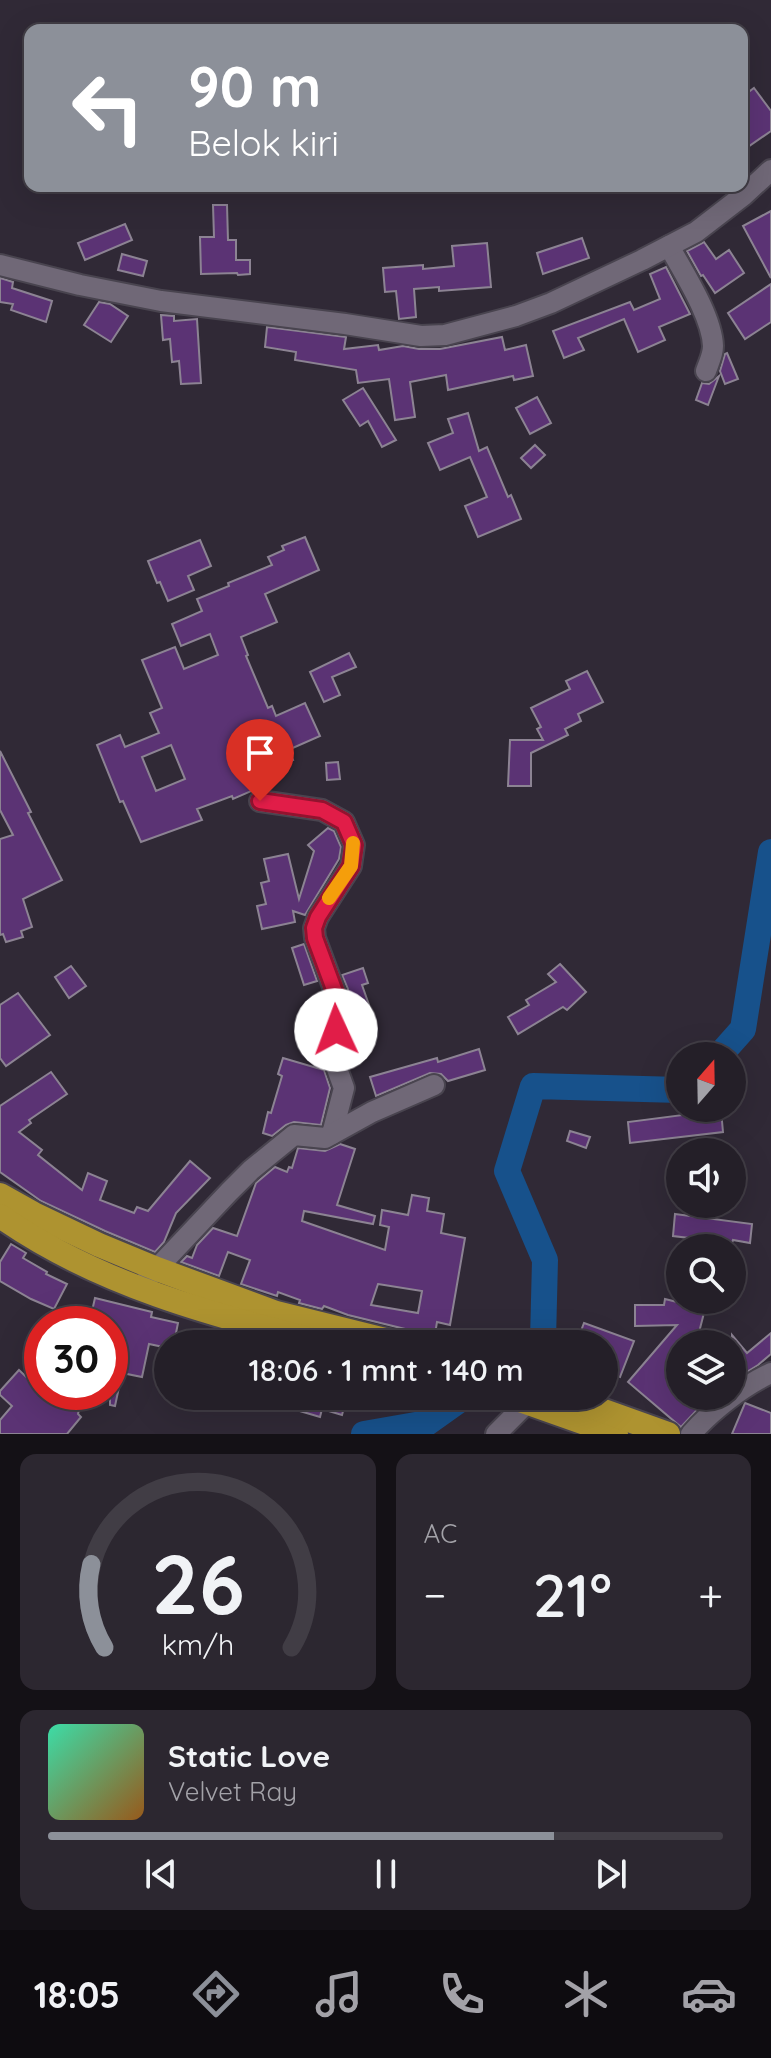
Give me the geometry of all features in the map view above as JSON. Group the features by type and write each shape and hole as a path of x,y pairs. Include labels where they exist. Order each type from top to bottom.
{"highway":[{"path":"0,1195 99,1245 157,1269 276,1313 345,1330"},
{"path":"0,1216 81,1263 139,1287 272,1330"},
{"path":"549,1410 616,1434"},
{"path":"601,1410 668,1434"}],"street":[{"path":"748,191 771,170"},
{"path":"0,265 161,301 421,336 445,335 551,303 696,232 747,192"},
{"path":"669,246 710,324 712,355 706,371"},
{"path":"260,801 322,810 344,822 354,845 351,866 314,928 339,1014 337,1026 327,1041 344,1088 332,1134"},
{"path":"139,1287 251,1170 294,1135 318,1138 332,1134 372,1112 434,1085"},
{"path":"691,1434 706,1418 753,1381 771,1373"},
{"path":"496,1434 511,1410"}],"building":[{"path":"754,88 771,111 771,131 748,147 748,92"},
{"path":"213,205 227,205 228,240 236,240 236,260 250,260 250,274 201,274 200,237 214,237"},
{"path":"771,211 771,278 743,226"},
{"path":"125,224 132,240 85,260 78,243"},
{"path":"582,238 589,258 543,274 537,253"},
{"path":"704,242 716,259 729,250 744,273 715,293 687,251"},
{"path":"487,243 491,287 439,291 439,287 414,289 416,317 399,319 396,291 385,292 383,268 454,266 452,246"},
{"path":"122,254 147,261 143,276 118,270"},
{"path":"666,267 690,314 659,327 665,340 638,352 624,319 578,338 584,350 564,358 553,331 630,302 634,310 660,299 650,274"},
{"path":"0,278 13,282 12,288 52,301 46,322 11,310 13,304 0,302"},
{"path":"771,284 771,322 745,339 728,313"},
{"path":"99,302 110,304 128,316 111,342 84,325"},
{"path":"161,315 174,316 174,321 197,319 201,383 181,384 179,361 172,362 170,339 163,340"},
{"path":"267,327 346,337 344,349 378,345 379,350 403,346 440,349 502,337 505,350 526,345 533,376 514,380 513,376 448,390 446,375 410,382 415,417 395,420 389,379 358,383 356,370 295,360 296,352 265,347"},
{"path":"727,353 738,379 725,384 720,371"},
{"path":"719,376 708,405 696,400 702,383 709,384"},
{"path":"363,388 396,440 382,447 368,421 360,426 343,400"},
{"path":"537,397 551,423 530,434 516,408"},
{"path":"468,413 479,451 487,447 521,519 478,537 465,506 487,497 470,457 440,470 428,443 453,433 448,419"},
{"path":"535,445 545,455 531,468 521,458"},
{"path":"305,537 319,570 265,594 277,622 241,637 268,708 272,706 276,716 305,703 320,736 288,750 293,760 264,773 270,787 197,809 202,820 141,842 123,801 120,802 97,745 120,735 125,747 159,733 150,713 162,708 142,660 175,647 184,669 218,655 210,634 181,646 172,624 202,611 197,599 272,565 268,557 284,550 282,546","holes":["253,734 265,760 240,770 229,745","171,745 185,779 156,791 142,757"]},
{"path":"200,540 211,566 188,576 194,590 168,601 148,561"},
{"path":"349,653 356,667 332,677 340,695 324,702 310,672"},
{"path":"587,671 603,702 578,714 581,721 565,729 568,735 531,753 531,786 508,786 510,740 543,740 537,729 541,727 531,708 570,689 566,681"},
{"path":"0,751 62,880 23,899 32,927 21,931 23,937 6,942 3,934 0,935 0,839 13,835 0,810"},
{"path":"338,762 340,779 327,780 326,763"},
{"path":"328,828 334,831 341,847 339,859 305,915 293,911 295,922 262,929 257,906 266,904 261,883 269,881 264,859 288,854 299,899 314,851 308,845"},
{"path":"304,944 317,981 304,985 292,948"},
{"path":"560,964 586,992 567,1010 563,1007 518,1034 508,1017 529,1005 526,1000 556,982 548,974"},
{"path":"71,966 86,986 69,998 55,977"},
{"path":"363,968 368,983 362,985 369,1005 352,1011 342,975"},
{"path":"18,993 50,1035 6,1066 0,1058 0,1005"},
{"path":"479,1049 485,1070 448,1081 441,1074 430,1073 376,1096 370,1077"},
{"path":"283,1058 324,1070 330,1088 321,1125 294,1122 272,1136 263,1133 282,1076 278,1074"},
{"path":"51,1072 67,1094 29,1120 31,1123 19,1132 42,1150 38,1155 82,1190 88,1173 107,1181 100,1200 134,1213 137,1207 148,1211 190,1161 210,1178 176,1213 164,1242 155,1252 41,1201 0,1172 0,1106"},
{"path":"666,1117 666,1122 722,1122 723,1132 630,1143 628,1122"},
{"path":"570,1131 590,1137 586,1148 567,1141"},
{"path":"340,1144 355,1149 337,1205 375,1216 373,1224 304,1211 302,1221 385,1250 389,1227 380,1225 382,1210 408,1215 412,1195 429,1198 427,1211 444,1214 441,1233 465,1238 450,1325 437,1322 436,1330 406,1330 324,1306 322,1309 299,1303 300,1300 278,1292 277,1296 241,1284 250,1260 228,1252 219,1276 181,1262 187,1256 192,1258 197,1245 213,1228 237,1236 256,1183 275,1167 287,1172 289,1167 292,1168 298,1148 325,1151","holes":["378,1284 422,1291 418,1313 371,1305"]},
{"path":"675,1218 706,1218 752,1224 750,1243 746,1242 746,1234 673,1234"},
{"path":"11,1244 26,1253 23,1258 67,1284 56,1306 31,1299 0,1281 0,1262"},
{"path":"95,1298 128,1306 93,1306"},
{"path":"666,1299 666,1314 704,1314 700,1330 673,1330 677,1325 635,1326 635,1305 664,1305"},
{"path":"128,1306 152,1312 151,1317 178,1323 177,1330 154,1330 154,1345 149,1344 142,1377 128,1374"},
{"path":"584,1323 603,1330 581,1330"},
{"path":"771,1333 771,1354 746,1372 747,1353"},
{"path":"618,1335 634,1341 618,1376"},
{"path":"666,1338 666,1410 697,1410 681,1427 628,1382"},
{"path":"19,1370 24,1375 24,1410 79,1410 81,1417 67,1434 0,1434 0,1420 12,1406 0,1395 0,1391"},
{"path":"746,1403 771,1413 771,1434 732,1434 742,1410 746,1410"},
{"path":"296,1410 322,1410 320,1417"},
{"path":"325,1410 343,1410 342,1415"}],"waterway":[{"path":"731,1042 743,1029 771,852"},
{"path":"543,1330 545,1260 507,1171 533,1086 666,1090"},
{"path":"364,1434 427,1423 445,1410"}],"slow traffic":[{"path":"329,898 351,866 353,843"}],"route":[{"path":"260,801 322,810 344,822 354,845 351,866 335,888 314,928 335,992 339,1014 336,1030"}]}
